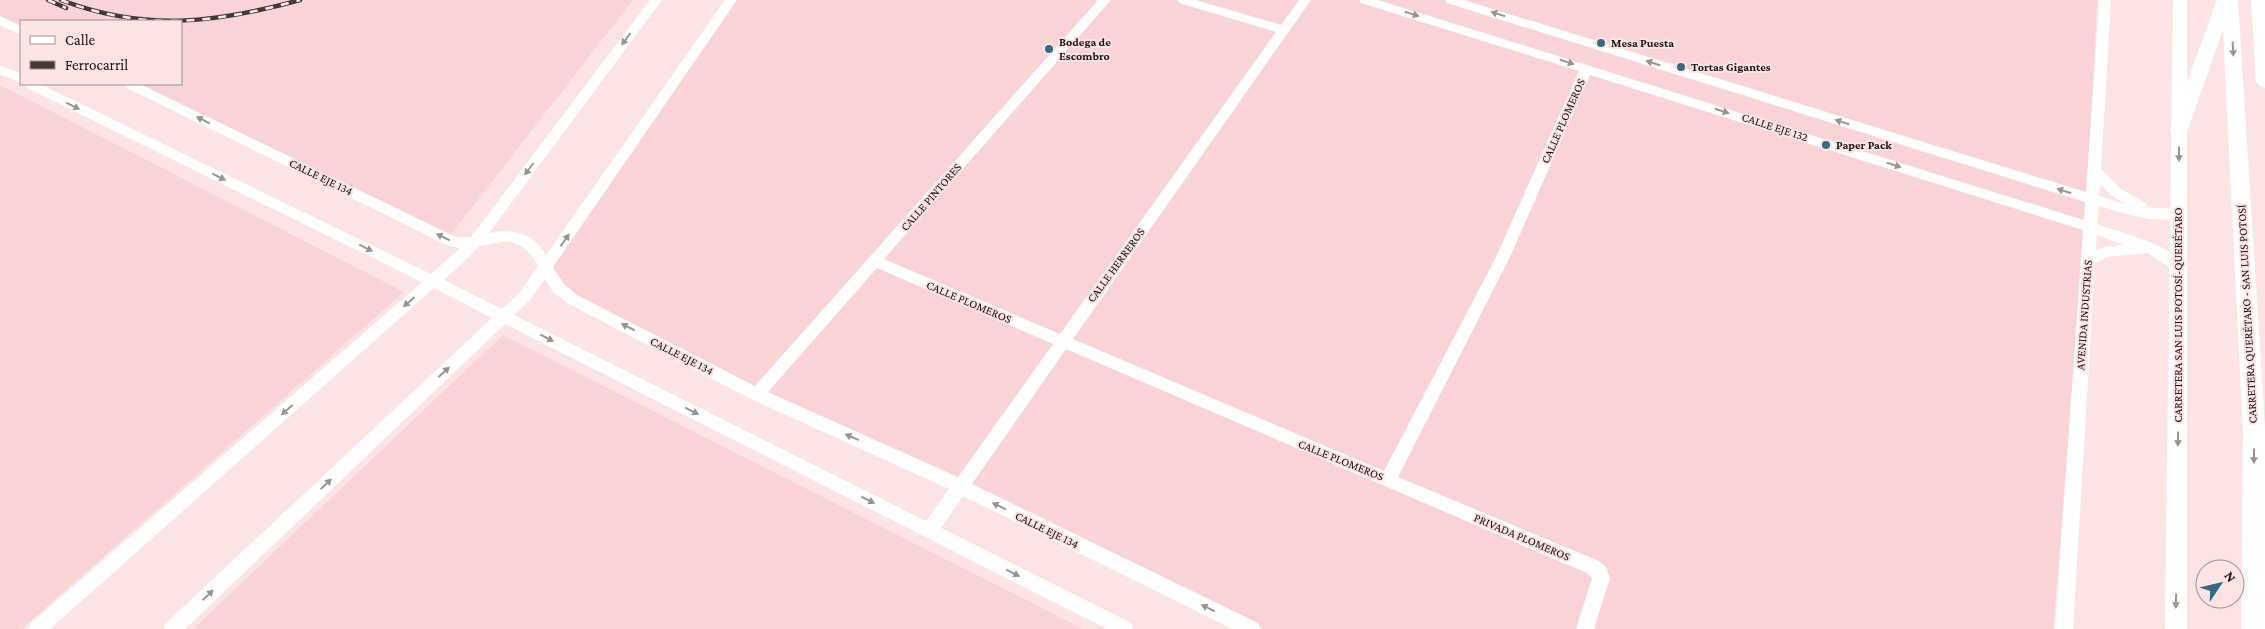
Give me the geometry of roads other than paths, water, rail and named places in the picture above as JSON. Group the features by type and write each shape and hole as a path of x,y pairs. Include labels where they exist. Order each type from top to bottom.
{"highway":[{"path":"2179,129 2224,0"},
{"name":"CARRETERA QUERÉTARO - SAN LUIS POTOSÍ","path":"2230,0 2254,436 2254,629"},
{"path":"2259,0 2263,33 2265,82"}],"main road":[{"name":"CARRETERA SAN LUIS POTOSÍ-QUERÉTARO","path":"2176,629 2179,266 2171,215 2179,129 2180,0"}],"street":[{"path":"37,629 475,242 656,0"},
{"path":"172,629 525,296 731,0"},
{"name":"CALLE PINTORES","path":"757,394 1105,0"},
{"path":"1183,0 1284,30"},
{"name":"CALLE HERREROS","path":"929,531 959,486 1305,0"},
{"name":"CALLE EJE 132","path":"1365,0 1457,15 2141,213 2171,215"},
{"name":"CALLE EJE 132","path":"1451,0 1457,15 1587,68 2150,247 2179,266"},
{"name":"AVENIDA INDUSTRIAS","path":"2064,629 2105,0"},
{"path":"0,20 20,30"},
{"name":"CALLE PLOMEROS","path":"874,262 1388,480 1503,257 1587,68"},
{"path":"0,69 20,79"},
{"path":"32,85 433,281 1125,629"},
{"name":"CALLE EJE 134","path":"132,85 454,242 475,242 508,236 528,242 547,267 557,285 572,299 757,394 912,463 1252,629"},
{"path":"2094,171 2116,192 2171,215"},
{"path":"2088,260 2105,252 2150,247"},
{"name":"PRIVADA PLOMEROS","path":"1388,480 1593,567 1600,574 1601,578 1585,629"}],"railway":[{"path":"48,0 66,8"},
{"path":"61,0 122,17 151,20"},
{"path":"182,21 239,14 300,0"}],"place":[{"name":"Mesa Puesta","path":"1601,43"},
{"name":"Bodega de Escombro","path":"1049,49"},
{"name":"Tortas Gigantes","path":"1681,67"},
{"name":"Paper Pack","path":"1826,145"}]}
